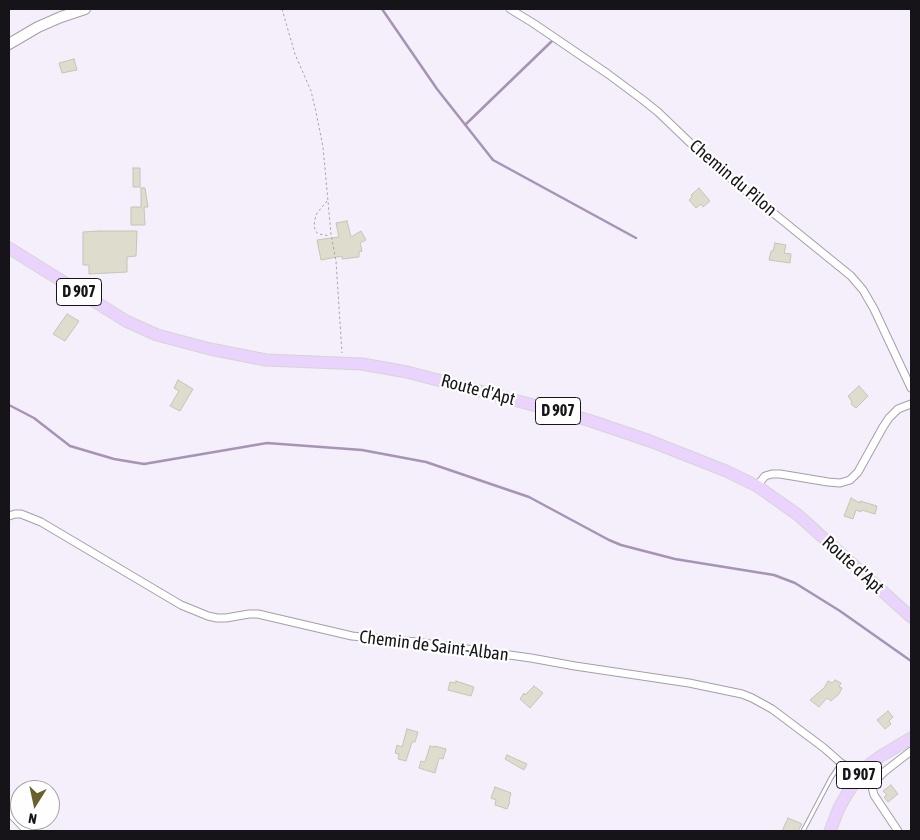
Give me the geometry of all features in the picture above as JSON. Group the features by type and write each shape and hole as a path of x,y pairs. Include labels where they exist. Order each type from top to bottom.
{"main road":[{"path":"9,44 38,27 85,9"},
{"name":"Route d'Apt","path":"9,248 126,321 157,335 210,349 266,360 343,362 407,372 584,419 688,455 757,486 798,515 911,617"},
{"name":"D 907","path":"830,831 839,808 860,774 881,756 911,738"}],"street":[{"name":"Chemin du Pilon","path":"510,9 534,23 643,100 708,160 851,276 863,290 874,309 911,388"},
{"path":"757,486 765,476 772,474 828,482 850,480 858,472 889,418 898,409 911,404"},
{"name":"Chemin de Saint-Alban","path":"9,516 21,514 41,522 181,605 208,616 226,618 258,614 352,636 416,642 531,658 719,688 742,694 764,704 824,748 841,763 860,774"},
{"path":"898,831 874,795 872,787 884,772 911,751"},
{"path":"9,812 27,831"}],"lane":[{"path":"803,831 841,763"}],"path":[{"path":"282,9 295,54 311,91 323,147 336,261 343,362"},
{"path":"328,200 317,213 314,226 319,234 332,236"}],"building":[{"path":"74,59 77,70 62,73 59,63"},
{"path":"133,168 140,168 140,187 133,187"},
{"path":"141,188 145,188 148,207 144,207 145,225 131,225 131,207 141,207"},
{"path":"699,188 710,201 703,207 701,204 696,208 689,200 692,197 691,195"},
{"path":"347,221 351,237 361,231 366,240 360,243 362,251 359,252 359,257 342,259 342,256 321,260 317,240 339,237 336,223"},
{"path":"137,231 136,256 127,257 127,272 89,274 89,265 83,265 83,232"},
{"path":"775,243 786,245 784,253 791,254 790,263 769,260"},
{"path":"67,314 79,321 65,341 53,334"},
{"path":"178,380 193,389 180,411 170,406 179,391 174,388"},
{"path":"859,386 868,396 856,408 851,404 852,402 848,396"},
{"path":"851,498 860,503 860,501 877,506 875,514 856,510 853,519 844,516"},
{"path":"835,680 841,683 839,687 842,688 839,694 831,701 827,698 819,707 810,700 824,688 828,681 832,683"},
{"path":"456,681 474,687 471,696 448,690 450,682 456,683"},
{"path":"534,686 543,693 530,708 520,699 524,693 525,695"},
{"path":"888,711 893,717 889,721 891,724 885,729 877,720"},
{"path":"407,729 418,732 415,742 412,742 406,761 398,759 399,754 395,753 397,745 402,747"},
{"path":"430,746 446,749 443,759 439,758 435,773 419,768 421,761 425,762"},
{"path":"507,755 527,764 524,770 505,759"},
{"path":"891,785 898,794 888,802 884,797 887,795 883,791"},
{"path":"495,787 511,793 507,809 495,805 496,800 491,798"},
{"path":"788,818 802,824 798,831 782,831"}],"waterway":[{"path":"382,9 437,89 493,160 636,238"},
{"path":"465,125 552,41"},
{"path":"9,405 34,418 70,446 114,459 144,464 267,443 362,450 426,462 529,497 621,545 675,559 774,575 795,583 840,611 911,661"}]}
